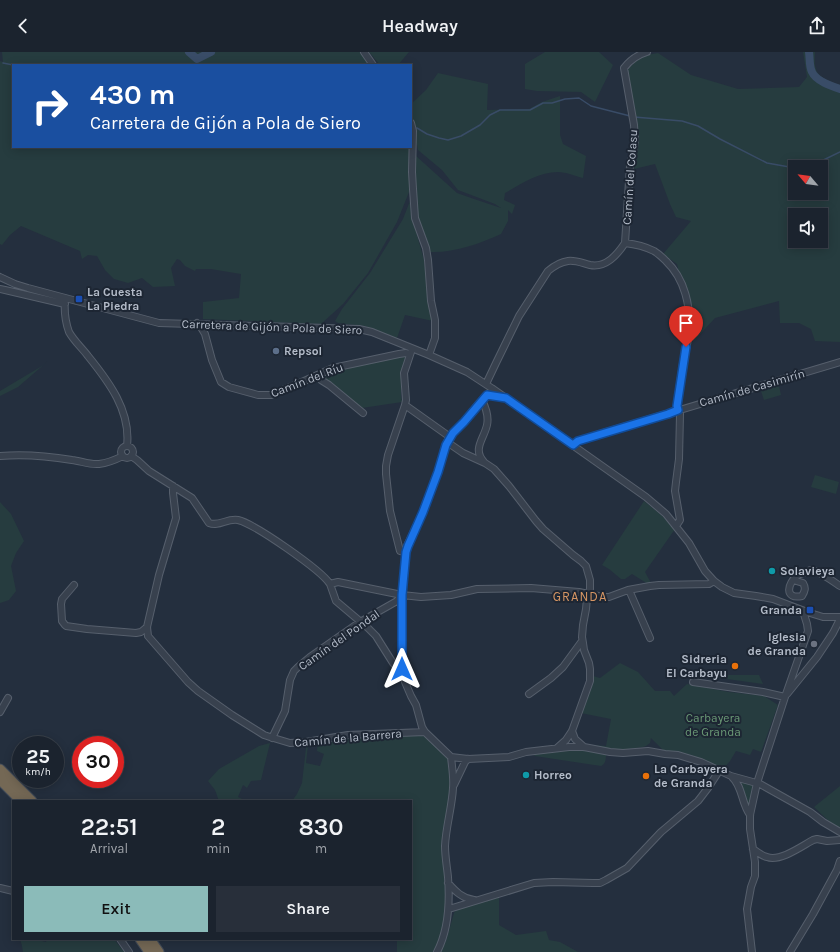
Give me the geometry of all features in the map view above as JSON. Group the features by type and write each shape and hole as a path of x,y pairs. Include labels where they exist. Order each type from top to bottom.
{"highway":[{"path":"0,769 31,800"},
{"path":"0,780 20,800"},
{"path":"141,940 149,952"},
{"path":"151,940 159,952"}],"street":[{"path":"364,52 372,64"},
{"name":"Camín del Colasu","path":"625,243 630,166 634,148 633,118 624,68 639,54 647,52"},
{"path":"412,126 412,172 416,218 426,248 431,301 435,320 435,338 429,355"},
{"path":"486,384 519,316 548,271 559,264 568,261 576,261 594,265 605,263 611,260 625,243 652,250 659,254 671,266 683,285 688,306 689,332 677,406 680,414 679,459 676,491 680,520 676,526"},
{"name":"Carretera de Gijón a Pola de Siero","path":"0,276 15,284 65,301 160,323 359,329 372,332 412,352 429,355 467,372 486,384 646,497 666,514 689,543 705,571 722,587 734,593 773,599 806,614 840,618"},
{"path":"0,290 65,301 66,325 69,332 114,391 121,405 128,436 126,446 122,449 121,453 123,456"},
{"name":"Camín del Ríu","path":"197,323 202,329 212,360 224,384 252,394 271,395 333,368 412,352"},
{"path":"406,552 400,551 390,511 386,466 388,455 405,405 404,374 412,352"},
{"name":"Camín de Casimirín","path":"573,445 578,441 840,362"},
{"path":"318,375 321,380 363,413"},
{"path":"492,389 448,440 438,472 406,552 402,595 402,669 405,682 416,705 422,727 425,732 452,757 468,759 509,757 526,752 569,747 584,747 623,753 648,751 678,755 701,762 731,776 757,783 810,812 840,832"},
{"path":"485,397 506,398"},
{"path":"485,397 487,425 479,443 481,459 485,463"},
{"path":"405,405 463,453 485,463 502,476 543,529 586,566 590,580 590,589 583,625 582,641 589,663 590,681 572,731 566,740 556,749"},
{"path":"126,446 133,450 131,456"},
{"path":"0,456 36,456 72,460 87,464 99,464 123,456 128,458 131,456 149,471 192,498 209,523 216,525 232,520 239,520 278,542 309,564 328,581 336,601 376,636 393,663 397,668 402,669"},
{"path":"74,585 62,599 61,604 62,621 66,626 136,632 142,632 147,627 159,575 176,518 173,486"},
{"path":"793,580 798,575 812,570 840,586"},
{"path":"330,584 344,582 402,595 432,597 477,590 531,588 557,590 603,597 629,590 659,585 709,584 714,581"},
{"path":"629,590 650,638"},
{"name":"Camín del Pondal","path":"272,738 285,711 290,680 294,671 310,657 360,622 397,601 402,595"},
{"path":"752,952 746,908 755,876 750,815 757,783 798,656 808,631 806,614"},
{"path":"830,617 833,620 833,633"},
{"path":"785,697 817,657 833,633 840,618"},
{"name":"Camín de la Barrera","path":"147,627 148,636 188,682 198,691 232,715 264,735 290,743 348,735 425,732"},
{"path":"529,694 563,667 582,641"},
{"path":"798,656 800,666 805,667 811,664"},
{"path":"693,682 763,692 785,697"},
{"path":"0,712 8,698"},
{"path":"572,731 575,739 584,747"},
{"path":"437,952 448,922 449,909 445,848 453,788 452,757"},
{"path":"453,788 465,762 468,759"},
{"path":"449,909 534,883 600,883 606,880 627,868 661,832 698,801 719,771"},
{"path":"731,776 739,785 745,809 750,815"},
{"path":"753,849 766,857 771,858 786,855 813,840 840,840"},
{"path":"790,952 813,914 837,870 840,861"},
{"path":"448,883 460,896 467,899 478,900"},
{"path":"0,888 12,891"},
{"path":"121,940 129,952"}],"green space":[{"path":"2,52 364,52 372,64 12,64 12,148 410,148 409,192 397,222 368,273 343,304 321,324 203,319 203,302 239,298 241,274 211,269 196,269 195,271 185,266 180,260 177,259 171,268 175,286 153,287 142,278 128,283 114,279 105,270 97,256 88,255 82,259 80,251 21,226 10,235 2,245 0,244 0,61 3,62"},
{"path":"369,52 409,52 399,64 379,64"},
{"path":"545,52 599,52 613,65 595,102 581,92 537,91 525,89 525,64"},
{"path":"803,52 815,52 815,65 819,75 833,83 840,85 840,342 815,341 811,329 799,323 780,323 779,301 715,318 693,342 692,318 677,264 663,254 691,221 676,217 655,164 634,169 638,128 628,80 628,69 641,56 658,53 691,75 738,89 799,87 807,77"},
{"path":"438,73 488,84 487,110 529,109 542,102 560,96 560,135 563,144 586,156 583,178 558,172 544,174 530,179 505,193 504,200 515,205 512,214 508,210 508,221 501,234 466,247 448,251 430,252 419,220 416,195 415,155 457,193 501,208 495,204 458,190 442,170 418,150 412,136 412,103 426,90"},
{"path":"410,201 411,214 424,260 433,321 405,315 397,338 365,326 338,323 335,321 342,309 370,273 403,219"},
{"path":"405,355 406,358 401,373 402,402 362,408 326,378 327,373 338,369"},
{"path":"48,361 18,387 0,396 0,391"},
{"path":"779,386 781,395 764,400 761,391"},
{"path":"815,475 839,482 836,494 811,487"},
{"path":"644,501 675,529 645,572 651,583 648,584 632,574 625,579 621,579 602,565"},
{"path":"0,502 11,514 24,541 16,553 11,566 16,591 9,600 0,603"},
{"name":"Carbayera de Granda","path":"620,663 638,672 655,691 670,691 674,696 687,684 729,692 764,696 778,705 761,752 753,749 750,755 736,751 722,770 694,756 677,751 665,752 651,738 650,743 643,747 623,750 594,747 594,745 606,746 611,719 581,713 593,676 600,678"},
{"path":"704,675 759,675 763,684 705,676"},
{"path":"419,735 428,738 446,756 450,765 450,793 444,865 447,910 439,941 434,952 397,952 397,940 412,940 412,800 293,800 302,783 306,748 304,744 306,743 308,745 306,763 320,766 324,754 317,751 318,741 345,737"},
{"path":"270,743 261,780 251,781 247,788 243,785 238,797 244,800 219,800 215,790 208,781 219,769 259,746"},
{"path":"573,749 606,754 605,762 601,766 534,755 534,754"},
{"path":"739,780 753,785 749,805 747,805"},
{"path":"840,786 840,828 833,825 814,807"},
{"path":"499,897 499,925 516,935 546,931 549,940 560,942 578,952 441,952 456,910"},
{"path":"20,940 37,940 46,942 47,940 115,940 124,952 23,952"}],"waterway":[{"path":"189,52 197,59 211,52"},
{"path":"809,52 810,67 814,75 824,83 840,89"},
{"path":"3,63 12,65"},
{"path":"414,128 417,128 427,134 448,140 461,136 480,125 490,115 500,110 530,110 543,103 552,103 565,99 579,98 591,106 630,116"},
{"path":"634,117 682,121 698,126 767,163 788,167"},
{"path":"823,160 840,152"}],"place":[{"name":"La Cuesta La Piedra","path":"79,299"},
{"name":"Repsol","path":"276,351"},
{"name":"Solavieya","path":"772,571"},
{"name":"Granda","path":"810,610"},
{"name":"Iglesia de Granda","path":"814,644"},
{"name":"Sidreria El Carbayu","path":"735,666"},
{"name":"Horreo","path":"526,775"},
{"name":"La Carbayera de Granda","path":"646,776"}],"district":[{"name":"GRANDA","path":"580,596"}],"route":[{"path":"402,669 402,595 406,552 438,472 446,445 453,433 487,395 506,398 573,445 578,441 668,414 678,410 677,406 686,347"}]}
